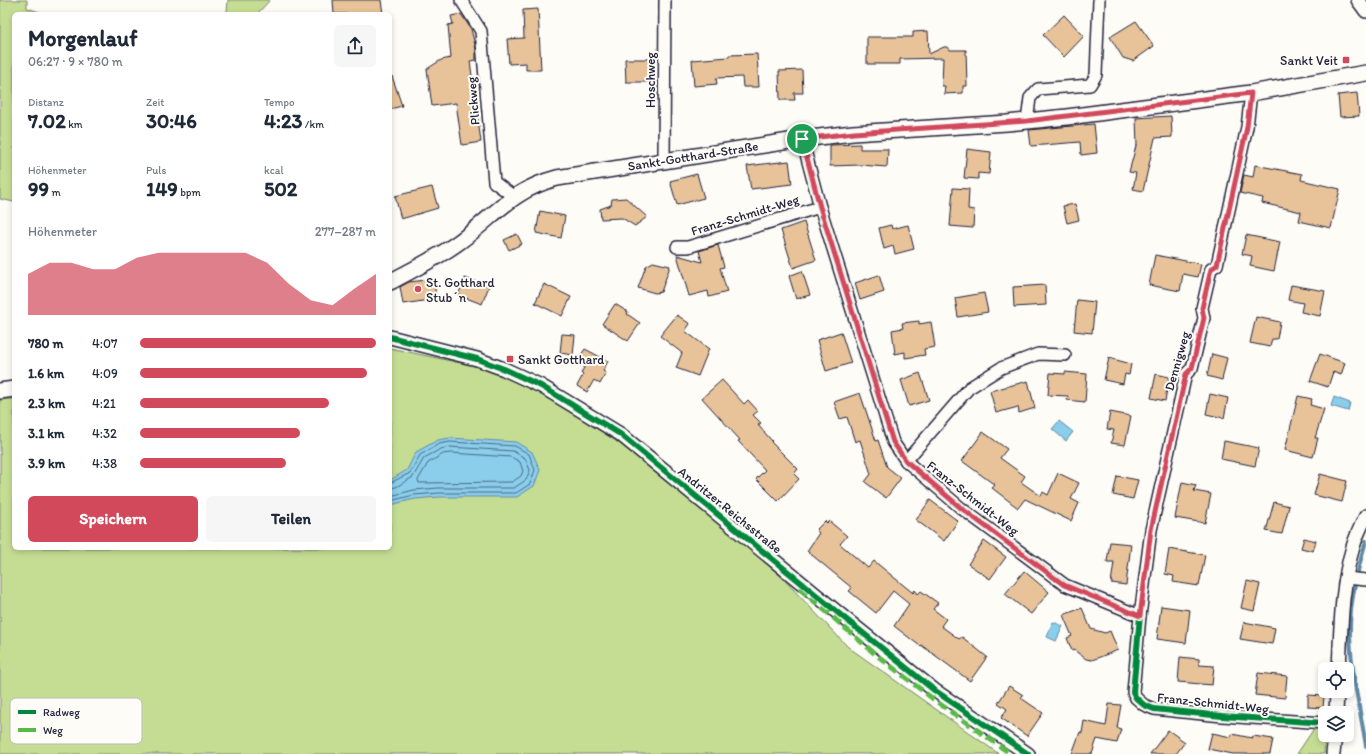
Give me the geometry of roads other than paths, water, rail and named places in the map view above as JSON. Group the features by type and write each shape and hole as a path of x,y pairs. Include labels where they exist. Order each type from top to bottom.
{"main road":[{"name":"Sankt-Gotthard-Straße","path":"392,281 422,266 443,253 460,241 513,196 540,182 557,178 802,139 854,133 1027,121 1251,93 1366,73"},
{"path":"0,391 12,389"}],"street":[{"name":"Plickweg","path":"462,0 481,31 494,182 513,196"},
{"name":"Hoschweg","path":"664,160 665,0"},
{"path":"1027,121 1030,98 1038,89 1090,85 1096,75 1099,0"},
{"path":"1358,0 1366,11"},
{"name":"Dennigweg","path":"1140,616 1151,530 1186,374 1192,368 1204,318 1202,308 1211,269 1217,265 1247,127 1251,93"},
{"name":"Franz-Schmidt-Weg","path":"802,139 820,207 893,442 906,461 961,508 1064,585 1140,616 1133,692 1136,698 1144,705 1154,709 1222,716 1318,723"},
{"name":"Franz-Schmidt-Weg","path":"677,247 688,247 820,207"},
{"name":"Andritzer Reichsstraße","path":"392,338 477,359 504,369 541,386 620,434 934,690 1028,754"},
{"name":"Franz-Schmidt-Weg","path":"906,461 969,388 1001,368 1038,354 1065,355"},
{"path":"1339,662 1342,615 1357,579 1353,546 1366,516"},
{"path":"1333,754 1334,742"}],"water":[{"path":"1334,397 1350,403 1348,411 1331,406"},
{"path":"1059,421 1073,432 1066,441 1052,429"},
{"path":"450,438 516,442 532,452 540,470 534,486 517,497 439,497 415,499 392,505 392,479 407,470 416,452 438,440"},
{"path":"1053,622 1063,626 1056,641 1047,637"}],"waterway":[{"path":"1366,541 1357,575 1350,623 1354,676 1366,746"}],"place":[{"name":"Sankt Veit","path":"1346,60"},
{"name":"St. Gotthard Stub´n","path":"418,289"},
{"name":"Sankt Gotthard","path":"510,359"}]}
